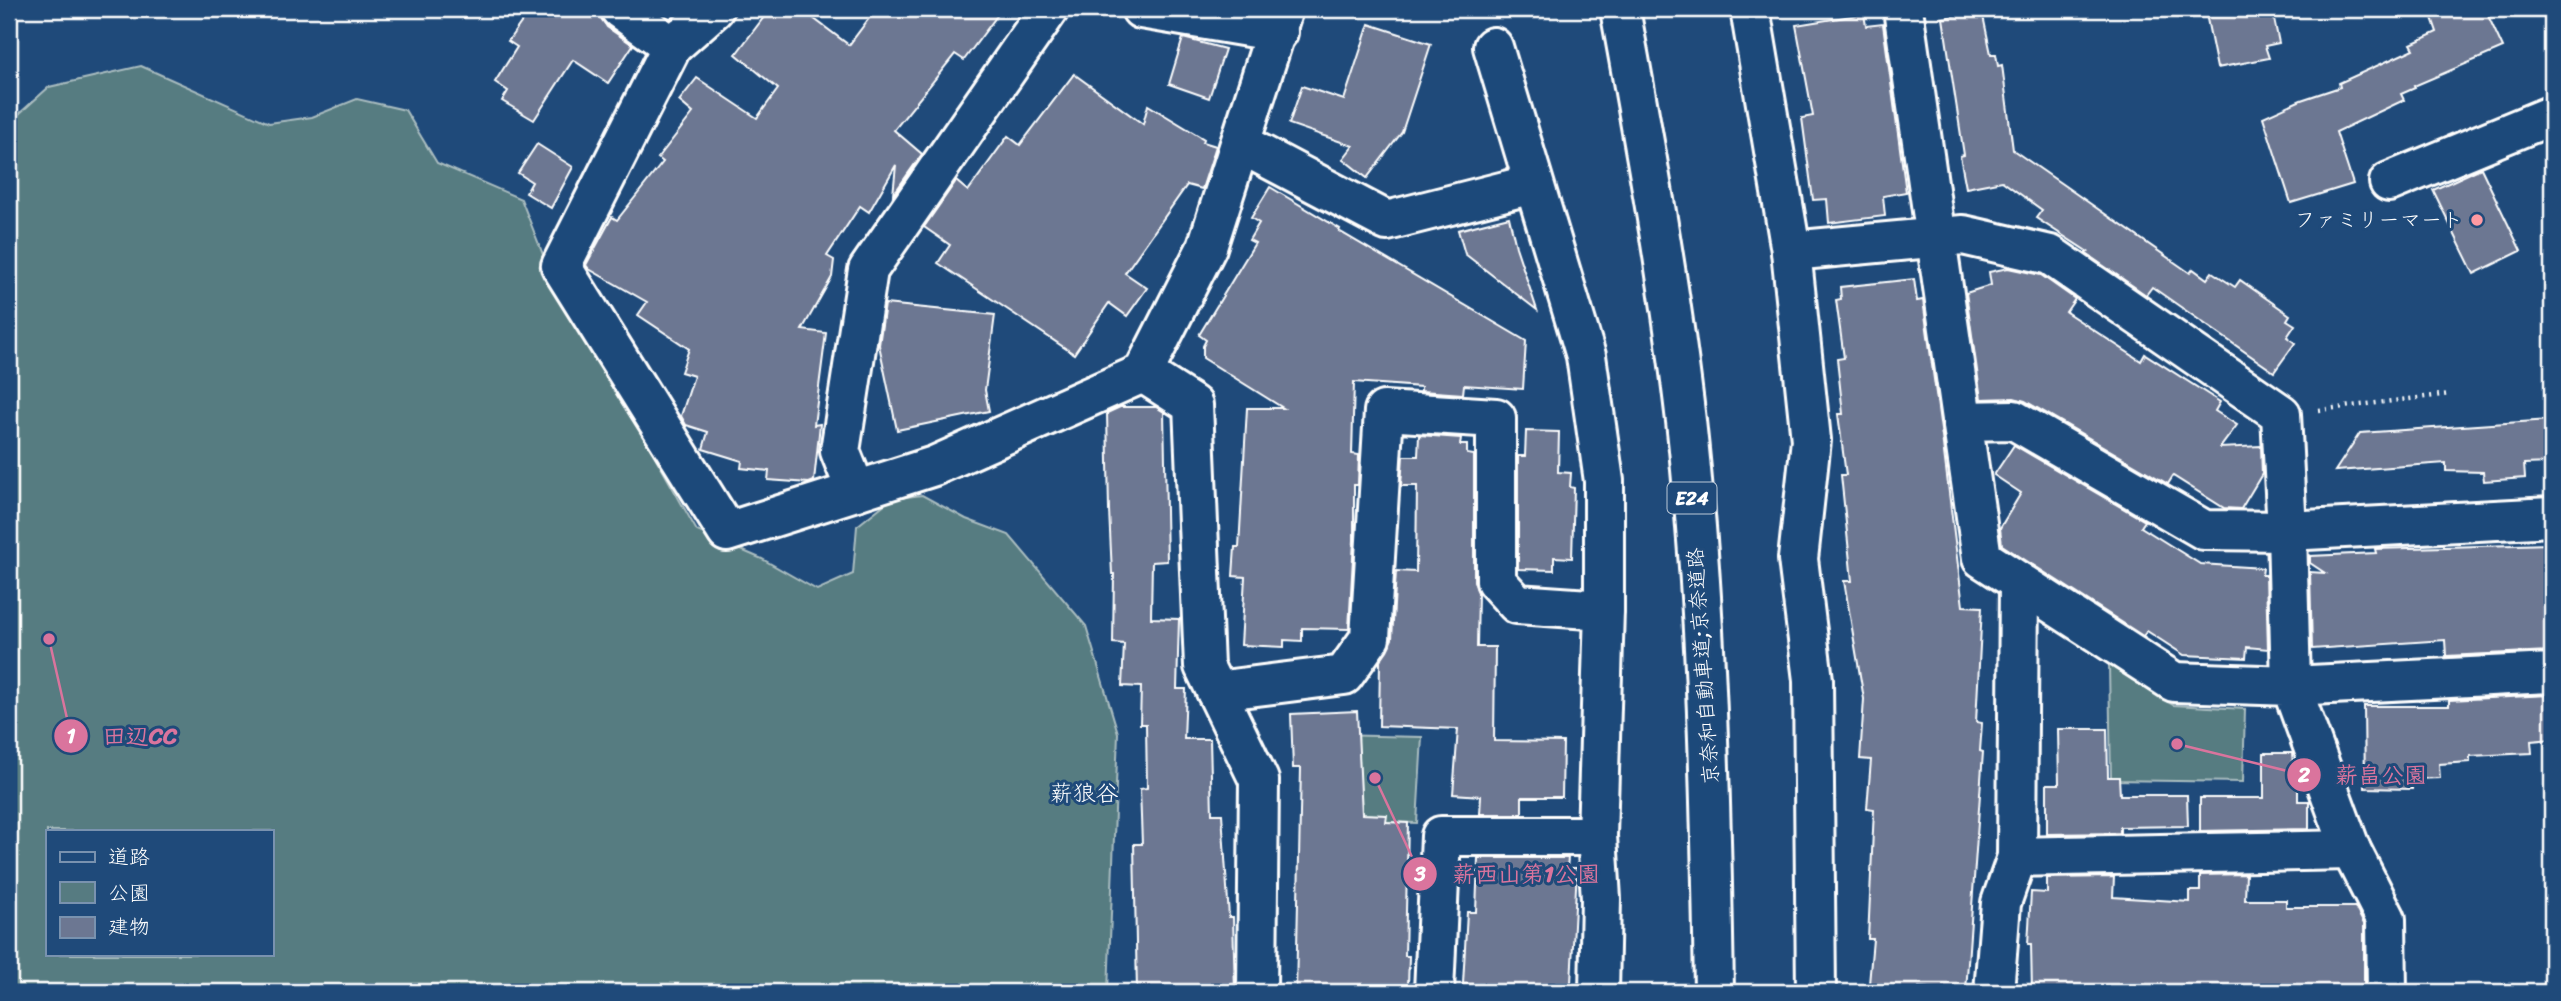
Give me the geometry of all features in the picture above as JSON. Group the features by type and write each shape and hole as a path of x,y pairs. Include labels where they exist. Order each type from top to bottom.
{"main road":[{"path":"620,9 672,46"},
{"path":"715,9 672,46 561,266 727,533 934,466 1143,373 1207,247 1281,20 1141,9"},
{"path":"856,491 840,451 868,270 1049,9"},
{"name":"京奈和自動車道;京奈道路","path":"1597,9 1620,125 1663,426 1679,602 1689,765 1690,992"},
{"name":"京奈和自動車道;京奈道路","path":"1620,9 1667,266 1686,424 1711,763 1714,992"},
{"path":"1750,9 1791,251 1811,440 1798,559 1813,680 1816,992"},
{"path":"1903,9 1982,558 2174,682 2291,686 2552,673"},
{"path":"1493,47 1586,356 1604,481 1604,610 1597,836 1601,899 1599,992"},
{"path":"2389,182 2552,115"},
{"path":"1241,144 1387,221 1533,184"},
{"path":"1791,251 1963,235 2050,255 2281,414 2291,686 2351,850 2386,919 2387,992"},
{"path":"1143,373 1193,405 1204,666 1259,780 1257,992"},
{"path":"1216,691 1344,675 1370,638 1384,411 1496,418 1496,580 1517,604 1604,610"},
{"path":"1962,421 2014,420 2204,530 2287,531 2552,517"},
{"path":"1994,992 2001,903 2017,857 2019,582"},
{"path":"1434,992 1441,836 1597,836"},
{"path":"2017,857 2351,850"}],"path":[{"path":"2281,414 2450,394"}],"green space":[{"path":"141,66 269,123 312,117 357,99 405,110 437,163 521,199 563,305 622,398 697,531 762,559 817,590 853,574 857,526 891,499 922,495 966,519 1009,535 1086,626 1118,733 1108,992 9,992 9,290 12,289 9,287 9,123 49,87"},
{"path":"2109,665 2173,705 2245,709 2243,782 2111,780"},
{"path":"1332,735 1422,737 1417,823 1329,820"}],"building":[{"path":"531,9 591,9 599,14 607,27 633,45 608,83 573,60 534,120 502,101 508,91 495,82 517,47 508,41"},
{"path":"770,9 801,9 849,45 876,9 1002,9 964,60 955,54 894,130 922,154 893,195 896,165 869,212 860,206 827,256 834,260 832,277 802,330 826,333 814,425 820,424 814,481 809,483 768,480 769,471 741,468 742,461 703,449 708,432 686,425 681,416 694,376 681,372 689,349 638,315 647,302 586,265 612,217 617,220 663,162 658,158 693,113 679,101 697,78 757,118 778,89 736,54"},
{"path":"2205,9 2272,9 2279,43 2265,46 2269,58 2217,68"},
{"path":"2429,9 2485,9 2503,48 2414,86 2415,88 2401,94 2404,100 2336,132 2353,184 2291,203 2263,117 2340,87 2339,83 2414,49 2411,44 2437,32"},
{"path":"1982,11 1991,54 1996,54 1998,66 2002,65 2013,150 2190,273 2193,269 2207,279 2212,272 2235,287 2240,280 2290,315 2287,320 2295,325 2287,337 2295,343 2274,372 2152,287 2146,295 2085,253 2088,252 2036,218 2042,210 2002,181 1966,188 1960,156 1964,155 1943,18"},
{"path":"1864,14 1866,26 1883,24 1906,192 1883,196 1885,216 1829,223 1827,199 1813,200 1802,118 1813,116 1796,25"},
{"path":"1369,24 1431,44 1402,132 1367,178 1343,159 1353,146 1289,124 1302,86 1344,100"},
{"path":"1183,38 1225,49 1209,98 1169,84"},
{"path":"1074,74 1143,124 1148,105 1204,139 1203,142 1216,146 1202,189 1187,185 1125,273 1147,288 1127,316 1109,303 1074,354 938,263 950,245 924,227 956,181 968,191 1008,136 1020,145"},
{"path":"537,144 573,167 551,208 526,193 532,182 518,173"},
{"name":"ファミリーマート","path":"2481,168 2521,251 2474,274 2433,190"},
{"path":"1270,187 1340,229 1339,231 1526,341 1523,389 1464,385 1463,394 1421,391 1421,387 1354,382 1352,454 1359,455 1358,485 1354,485 1349,629 1302,628 1302,641 1284,640 1284,647 1241,645 1245,577 1233,576 1235,547 1239,547 1247,408 1283,408 1203,358 1206,340 1199,335 1255,243 1249,240 1259,223 1251,218"},
{"path":"1509,217 1537,310 1465,254 1458,230"},
{"path":"2008,268 2041,275 2075,299 2066,312 2141,361 2145,354 2220,402 2215,411 2237,425 2220,448 2261,446 2262,474 2241,509 2224,508 2173,476 2168,484 2025,401 2014,398 1981,399 1966,293 1991,285 1989,272"},
{"path":"1914,279 1917,301 1923,300 1963,606 1982,607 1976,722 1982,723 1980,751 1983,752 1966,991 1919,987 1918,992 1876,992 1876,984 1869,984 1873,939 1868,939 1874,809 1867,808 1871,760 1860,759 1864,699 1844,581 1852,581 1841,475 1846,475 1838,414 1843,414 1837,359 1844,358 1836,300 1841,299 1840,287"},
{"path":"885,304 995,315 985,390 989,411 897,430 879,345"},
{"path":"1120,407 1156,407 1164,412 1167,561 1152,562 1151,618 1179,619 1177,689 1186,689 1184,739 1210,739 1212,814 1222,814 1229,917 1233,917 1235,992 1137,992 1134,844 1142,844 1140,789 1147,788 1146,724 1140,724 1141,687 1122,686 1124,644 1113,643 1114,574 1109,510 1107,413"},
{"path":"2550,420 2552,463 2524,464 2525,478 2484,481 2483,472 2446,471 2446,463 2335,471 2360,433"},
{"path":"1526,431 1559,432 1558,472 1571,473 1570,487 1574,488 1572,558 1554,557 1554,570 1518,569 1518,456 1525,456"},
{"path":"1419,435 1461,438 1460,445 1467,445 1467,454 1474,455 1477,647 1495,647 1494,741 1563,742 1562,797 1522,797 1522,814 1480,814 1481,796 1453,794 1458,729 1379,726 1380,661 1392,639 1396,571 1416,572 1417,486 1401,486 1403,456 1418,456"},
{"path":"2014,445 2145,521 2141,527 2200,564 2263,568 2262,575 2266,575 2268,649 2247,647 2246,658 2184,655 2147,631 2143,636 2002,545 2000,528 2021,493 1994,475"},
{"path":"2552,544 2552,651 2446,656 2445,640 2312,649 2310,572 2325,573 2310,563 2310,556 2376,553 2375,549"},
{"path":"2552,695 2552,739 2531,741 2532,753 2470,756 2470,762 2439,764 2440,778 2412,779 2412,789 2365,788 2364,706 2449,706 2449,700"},
{"path":"1357,711 1362,814 1387,815 1386,822 1408,823 1405,956 1409,956 1408,986 1382,985 1382,992 1296,992 1301,768 1293,768 1291,714"},
{"path":"2058,729 2107,729 2108,777 2119,777 2120,795 2187,795 2188,826 2120,827 2120,833 2047,834 2047,784 2059,784"},
{"path":"2264,753 2292,753 2293,764 2296,764 2298,769 2298,801 2309,801 2309,829 2200,831 2200,798 2264,798"},
{"path":"1478,858 1568,858 1567,868 1577,868 1571,983 1556,983 1555,992 1481,992 1482,984 1463,984 1467,912 1476,912"},
{"path":"2246,874 2245,900 2286,900 2286,907 2355,907 2364,924 2364,992 2032,992 2031,944 2028,944 2031,892 2047,893 2047,878 2114,877 2113,897 2190,902 2190,891 2200,891 2200,875"}],"place":[{"name":"ファミリーマート","path":"2477,220"},
{"name":"田辺CC","path":"49,639"},
{"name":"薪畠公園","path":"2177,744"},
{"name":"薪西山第1公園","path":"1375,778"}],"district":[{"name":"薪狼谷","path":"1084,793"}]}
